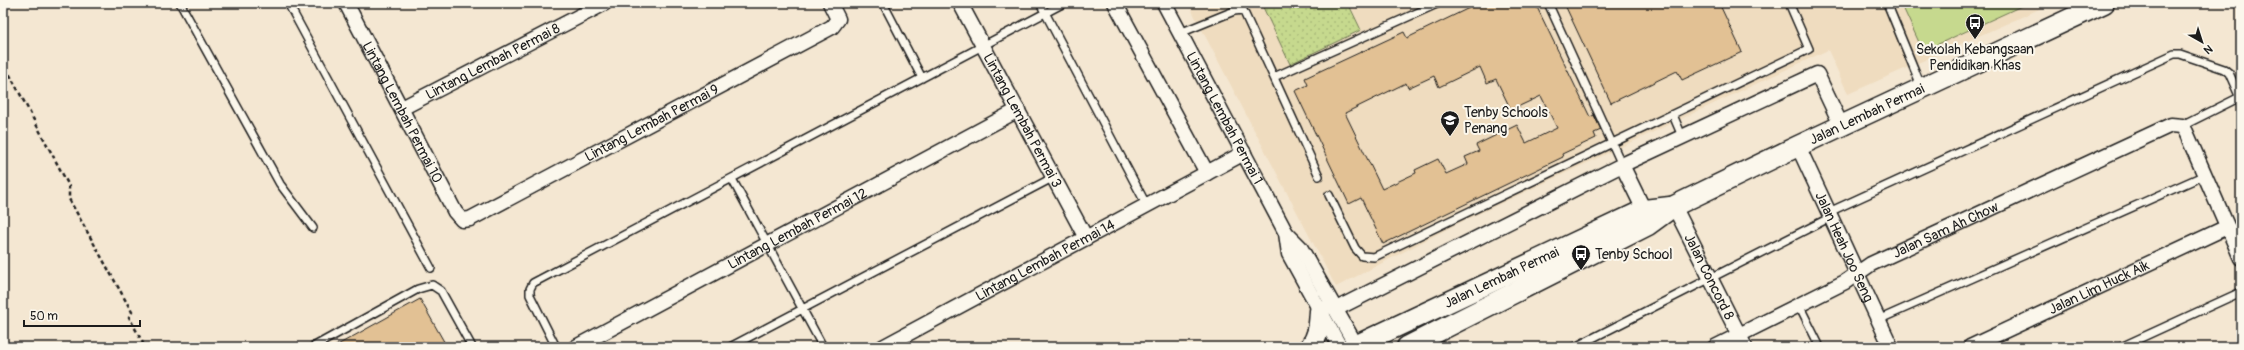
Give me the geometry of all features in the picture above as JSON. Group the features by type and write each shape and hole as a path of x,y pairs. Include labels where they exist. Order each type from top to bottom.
{"main road":[{"name":"Jalan Lembah Permai","path":"1407,347 1648,225 1674,206 1798,146 2104,3"},
{"name":"Jalan Lembah Permai","path":"1351,347 1644,210 1674,206"},
{"path":"1310,347 1316,341 1318,332 1328,310"}],"street":[{"name":"Lintang Lembah Permai 10","path":"346,3 455,212 462,220"},
{"name":"Lintang Lembah Permai 8","path":"402,108 605,3"},
{"name":"Lintang Lembah Permai 9","path":"462,220 470,218 832,27 838,19 830,3"},
{"name":"Lintang Lembah Permai 3","path":"960,3 1086,238"},
{"path":"1115,3 1207,174"},
{"name":"Lintang Lembah Permai 1","path":"1164,3 1286,233 1289,254 1328,310 1351,347"},
{"path":"1328,310 1682,136 1817,74 1841,126"},
{"name":"Lintang Lembah Permai 12","path":"576,347 767,243 1018,110"},
{"name":"Jalan Sam Ah Chow","path":"1715,347 1742,341 1799,305 1857,274 1871,264 2172,125 2182,126"},
{"path":"2182,126 2186,132 2241,258"},
{"name":"Jalan Heah Joo Seng","path":"1798,146 1891,347"},
{"name":"Lintang Lembah Permai 14","path":"883,347 1244,154"},
{"path":"1622,165 1644,210"},
{"name":"Jalan Concord 8","path":"1674,206 1742,341"},
{"name":"Jalan Lim Huck Aik","path":"1970,347 2227,227"}],"lane":[{"path":"180,3 280,184 313,228"},
{"path":"288,3 431,268"},
{"path":"883,3 922,78"},
{"path":"1040,3 1147,206"},
{"path":"556,347 530,295 530,289 533,283 1064,3"},
{"path":"1274,77 1439,3"},
{"path":"1548,3 1622,165"},
{"path":"1329,195 1355,248 1362,256 1374,258 1809,49 1789,3"},
{"path":"1887,3 1922,88"},
{"path":"1180,33 1234,11 1243,10 1319,176"},
{"path":"1575,347 1711,279 1830,214 2174,54 2180,54 2224,69 2229,73 2240,98 2182,126"},
{"path":"1673,114 1682,136"},
{"path":"1878,320 2205,175"},
{"path":"730,347 1054,177"},
{"path":"732,179 823,347"},
{"path":"313,347 418,289 432,285 441,291 472,347"},
{"path":"2121,347 2241,292"},
{"path":"1799,305 1820,347"}],"path":[{"path":"3,62 69,186 69,199 132,312 129,317 145,347"}],"shaded area":[{"name":"Tenby Schools Penang","path":"1188,3 2053,3 1848,94 1828,50 1457,224 1336,287"}],"green space":[{"path":"1261,3 1348,3 1361,30 1290,64"},
{"path":"1901,3 2028,3 1923,51"}],"building":[{"path":"1466,3 1535,3 1590,117 1594,115 1601,130 1594,133 1596,138 1562,154 1563,157 1383,244 1361,198 1349,204 1295,91 1308,85 1305,78 1404,32 1407,38 1469,8","holes":["1480,67 1487,83 1496,79 1511,110 1541,96 1557,128 1526,143 1517,125 1476,145 1479,151 1465,157 1468,164 1446,174 1438,159 1415,170 1416,173 1382,189 1345,113 1406,83 1408,88 1434,76 1439,87"]},
{"path":"1564,3 1719,3 1742,52 1682,80 1677,71 1611,103"},
{"path":"420,299 447,347 334,347"}],"place":[{"name":"Sekolah Kebangsaan Pendidikan Khas","path":"1975,40"},
{"name":"Tenby Schools Penang","path":"1450,137"},
{"name":"Tenby School","path":"1581,271"}]}
